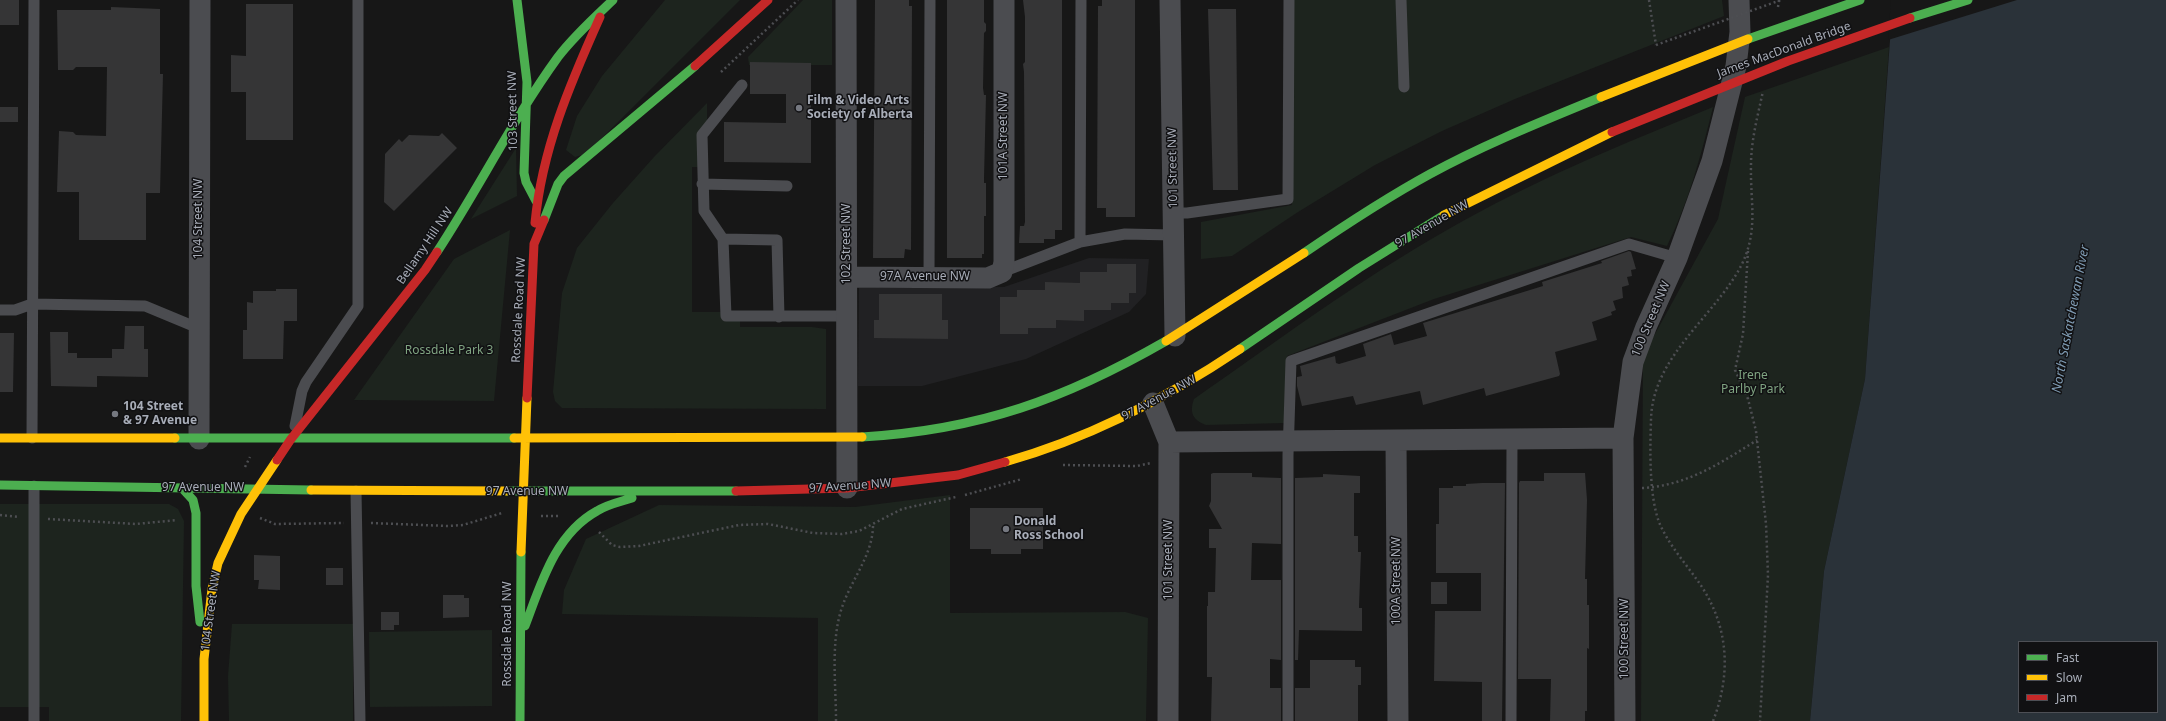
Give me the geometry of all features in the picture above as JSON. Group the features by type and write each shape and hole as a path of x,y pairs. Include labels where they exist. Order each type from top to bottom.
{"main road":[{"name":"103 Street NW","path":"517,0 518,18 524,52 527,105 524,173 526,182 536,201"},
{"name":"Bellamy Hill NW","path":"258,488 291,439 425,270 451,231 502,143 558,57 576,34 603,11 613,0"},
{"name":"Rossdale Road NW","path":"520,721 524,439 534,244 558,184 564,176 708,55 768,0"},
{"name":"James MacDonald Bridge","path":"1175,336 1407,187 1491,143 1601,97 1772,29 1860,0"},
{"name":"James MacDonald Bridge","path":"1612,132 1719,86 1780,63 1968,0"},
{"name":"Bellamy Hill NW","path":"534,244 536,201 551,132 603,11"},
{"name":"103 Street NW","path":"512,46 518,18"},
{"name":"103 Street NW","path":"502,143 511,112"},
{"name":"97 Avenue NW","path":"0,485 523,492 651,492 847,488 958,475 1025,456 1094,431 1153,403 1206,372 1359,268 1432,222 1612,132"},
{"path":"0,438 848,438 954,428 1025,408 1121,368 1175,336"},
{"path":"182,488 193,500 196,513 196,586 204,659"},
{"name":"104 Street NW","path":"204,721 204,659 212,590 218,563 241,514 258,488"},
{"path":"520,637 554,556 570,532 592,513 605,506 651,492"}],"street":[{"name":"104 Street NW","path":"199,439 198,328 200,0"},
{"name":"102 Street NW","path":"846,0 847,488"},
{"name":"101A Street NW","path":"1002,272 1004,262 1004,0"},
{"name":"101 Street NW","path":"1170,0 1175,336"},
{"name":"100 Street NW","path":"1625,721 1623,438 1633,362 1646,327 1677,258 1712,161 1736,66 1741,20 1739,0"},
{"name":"97A Avenue NW","path":"847,277 988,278 1002,272"},
{"name":"101 Street NW","path":"1153,403 1169,442 1168,721"},
{"path":"1169,442 1623,438"},
{"name":"100A Street NW","path":"1396,441 1398,721"}],"lane":[{"path":"32,438 34,0"},
{"path":"291,439 302,391 306,382 358,306 358,0"},
{"path":"929,277 930,0"},
{"path":"1080,0 1080,242"},
{"path":"1173,213 1187,213 1288,199 1288,0"},
{"path":"1402,0 1404,87"},
{"path":"742,85 702,136 702,184 704,211 723,238 726,316 847,316"},
{"path":"702,184 787,186"},
{"path":"1002,272 1080,242 1125,234 1173,235"},
{"path":"723,238 777,240 779,317"},
{"path":"1288,721 1288,440 1291,361 1629,244 1677,258"},
{"path":"0,310 15,310 32,304 145,306 198,328"},
{"path":"1511,721 1512,440"},
{"path":"34,486 34,721"},
{"path":"356,490 358,523 360,721"}],"path":[{"path":"1649,0 1656,45 1780,0"},
{"path":"1777,15 1780,0"},
{"path":"1760,721 1768,559 1757,440 1748,399 1735,370 1743,334 1746,265 1754,217 1751,166 1763,90"},
{"path":"1713,721 1721,697 1724,678 1724,645 1721,625 1717,612 1702,586 1675,551 1659,522 1652,488 1652,407 1661,377 1668,363 1727,288 1740,267 1750,243"},
{"path":"1624,488 1652,488 1695,476 1731,458 1757,440"},
{"path":"1059,466 1074,464 1137,466 1154,463 1169,442"},
{"path":"245,467 251,454"},
{"path":"596,530 612,545 620,547 640,546 739,525 768,524 814,533 828,534 859,531 909,507 969,494 1028,477"},
{"path":"256,515 268,523 275,524 358,523 448,526 463,525 498,514"},
{"path":"0,515 148,524 177,520 182,517"},
{"path":"540,516 565,516"},
{"path":"836,721 837,628 845,599 872,541 873,525"}],"shaded area":[{"path":"1089,258 1149,259 1146,294 1129,312 1026,359 922,386 858,386 859,288 1004,287"}],"green space":[{"path":"665,0 740,0 586,154 575,157 566,150 577,116 602,76"},
{"path":"803,0 832,0 832,65 749,65 748,57"},
{"path":"1294,0 1722,0 1724,16 1515,99 1442,131 1375,165 1298,212 1232,256 1201,259 1201,222 1292,205"},
{"name":"Irene Parlby Park","path":"1889,47 1865,379 1824,571 1810,721 1641,721 1643,356 1718,219 1745,97"},
{"path":"707,103 707,167 692,167 692,312 740,312 740,327 812,327 826,329 826,409 562,408 555,401 553,392 562,293 577,248 613,203 654,157"},
{"path":"1713,107 1688,195 1667,246 1631,237 1434,299 1287,356 1284,423 1206,425 1198,421 1193,415 1192,408 1194,399 1350,290 1414,249 1479,212 1545,179"},
{"path":"516,148 517,196 471,219"},
{"name":"Rossdale Park 3","path":"510,230 494,401 354,400 454,259"},
{"path":"950,495 950,613 1125,612 1148,618 1146,721 818,721 818,618 562,614 564,590 586,539 659,505 855,507"},
{"path":"0,504 169,504 178,509 184,521 181,721 49,721 49,707 0,707"},
{"path":"232,624 353,624 353,721 229,721 228,676"},
{"path":"492,630 492,706 370,707 369,632"}],"water":[{"name":"North Saskatchewan River","path":"1893,0 2166,0 2166,721 1810,721 1824,571 1865,379"}],"pier":[{"path":"1891,0 2017,0 1888,40"}],"building":[{"path":"0,0 19,0 19,25 0,25"},
{"path":"875,0 909,0 909,6 912,6 911,250 905,249 904,258 873,258"},
{"path":"947,0 984,0 984,22 986,24 986,31 984,33 983,88 984,95 986,95 984,183 986,183 986,216 984,216 984,254 982,254 982,258 947,258"},
{"path":"1023,0 1062,0 1062,230 1055,230 1055,239 1044,239 1044,243 1019,243 1020,226 1024,226 1025,222 1023,64 1025,62 1025,17"},
{"path":"1102,0 1135,0 1135,217 1106,217 1106,208 1097,208 1098,6 1102,6"},
{"path":"246,4 293,4 293,140 246,140 246,92 231,92 231,55 246,56"},
{"path":"111,7 160,9 160,74 163,74 160,193 146,193 146,240 79,240 79,192 57,192 59,131 73,132 76,135 106,136 107,67 76,67 73,70 58,70 57,10 111,10"},
{"path":"1208,9 1236,9 1238,190 1213,190"},
{"name":"Film & Video Arts Society of Alberta","path":"750,62 811,63 811,163 724,162 724,122 786,123 786,94 750,94"},
{"path":"0,107 18,107 18,122 0,122"},
{"path":"442,133 457,148 394,211 384,202 385,154 399,139 402,142 409,135 439,136"},
{"path":"1629,251 1631,252 1636,269 1631,270 1632,276 1627,277 1629,285 1622,287 1623,298 1613,301 1616,310 1611,312 1612,315 1592,322 1597,340 1555,352 1560,374 1559,376 1486,396 1484,388 1423,405 1420,391 1356,405 1353,396 1302,406 1297,386 1297,377 1302,376 1300,366 1335,356 1336,363 1339,364 1366,356 1363,344 1391,334 1394,345 1427,336 1423,323 1543,286 1542,282 1602,263 1601,261"},
{"path":"1107,264 1136,264 1136,293 1129,293 1129,303 1111,303 1111,310 1084,310 1084,321 1056,320 1056,328 1028,328 1028,334 1000,334 1000,297 1017,297 1017,290 1045,290 1045,282 1080,283 1080,272 1107,272"},
{"path":"276,289 297,289 297,321 284,321 283,359 243,359 243,330 247,330 247,302 253,303 253,291 276,291"},
{"path":"879,294 942,294 942,320 948,320 948,339 874,338 874,320 879,320"},
{"path":"125,326 144,326 144,349 148,349 148,377 97,376 97,387 51,386 50,332 68,332 68,353 77,353 77,358 112,358 112,349 124,349"},
{"path":"0,333 14,333 13,392 0,392"},
{"path":"1252,473 1252,477 1281,478 1281,544 1252,543 1251,580 1281,580 1281,660 1270,659 1270,688 1281,688 1281,721 1211,721 1212,677 1207,677 1207,606 1208,592 1215,592 1216,548 1209,548 1209,529 1222,529 1209,506 1211,501 1211,474"},
{"path":"1544,473 1585,473 1587,500 1585,579 1587,579 1587,605 1589,605 1589,649 1587,648 1587,711 1585,711 1585,721 1550,721 1551,679 1518,679 1519,483 1520,481 1544,481"},
{"path":"1323,474 1360,476 1360,493 1354,493 1354,536 1358,536 1358,552 1361,552 1359,608 1362,608 1362,631 1299,630 1298,660 1295,660 1295,478 1323,477"},
{"path":"1505,483 1502,721 1482,721 1482,682 1434,681 1435,611 1481,611 1481,573 1436,573 1436,524 1439,524 1439,488 1453,488 1453,486 1466,486 1466,484"},
{"name":"Donald Ross School","path":"970,508 1043,508 1043,549 1021,549 1021,554 991,554 991,549 970,549"},
{"path":"254,555 280,556 280,590 258,589 259,580 254,580"},
{"path":"326,568 343,568 343,585 326,585"},
{"path":"1431,582 1447,582 1447,604 1431,604"},
{"path":"443,595 464,595 464,598 469,598 469,617 443,618"},
{"path":"381,612 399,612 399,625 394,625 394,630 381,630"},
{"path":"1310,660 1355,660 1355,667 1361,667 1361,685 1358,685 1358,721 1295,721 1295,688 1310,688"}],"traffic: fast":[{"path":"517,0 527,82 524,173 526,182 536,201"},
{"path":"437,252 511,129 558,57 577,34 613,0"},
{"path":"1748,39 1860,0"},
{"path":"1910,18 1968,0"},
{"path":"544,220 558,184 564,176 695,66"},
{"path":"1304,253 1382,202 1451,163 1514,133 1601,97"},
{"path":"1240,349 1359,268 1444,215"},
{"path":"862,437 945,427 983,419 1020,408 1057,395 1092,379 1166,341"},
{"path":"175,438 514,438"},
{"path":"0,485 311,490"},
{"path":"182,488 193,500 196,513 196,586 200,622"},
{"path":"507,491 736,491"},
{"path":"525,626 551,561 570,533 583,521 601,509 632,498"},
{"path":"520,721 521,552"}],"traffic: slow":[{"path":"1601,97 1748,39"},
{"path":"1444,215 1612,132"},
{"path":"1166,341 1304,253"},
{"path":"1005,462 1067,441 1127,415 1184,384 1240,349"},
{"path":"521,552 527,398"},
{"path":"514,438 862,437"},
{"path":"0,438 175,438"},
{"path":"204,721 204,659 212,589 218,563 241,514 277,460"},
{"path":"311,490 507,491"}],"traffic: jam":[{"path":"695,66 768,0"},
{"path":"535,223 544,169 559,117 578,67 600,17"},
{"path":"1612,132 1788,61 1910,18"},
{"path":"527,398 534,244 544,220"},
{"path":"277,460 291,439 425,270 437,252"},
{"path":"736,491 847,488 958,475 1005,462"}],"place":[{"name":"Film & Video Arts Society of Alberta","path":"799,108"},
{"name":"104 Street & 97 Avenue","path":"115,414"},
{"name":"Donald Ross School","path":"1006,529"}]}
